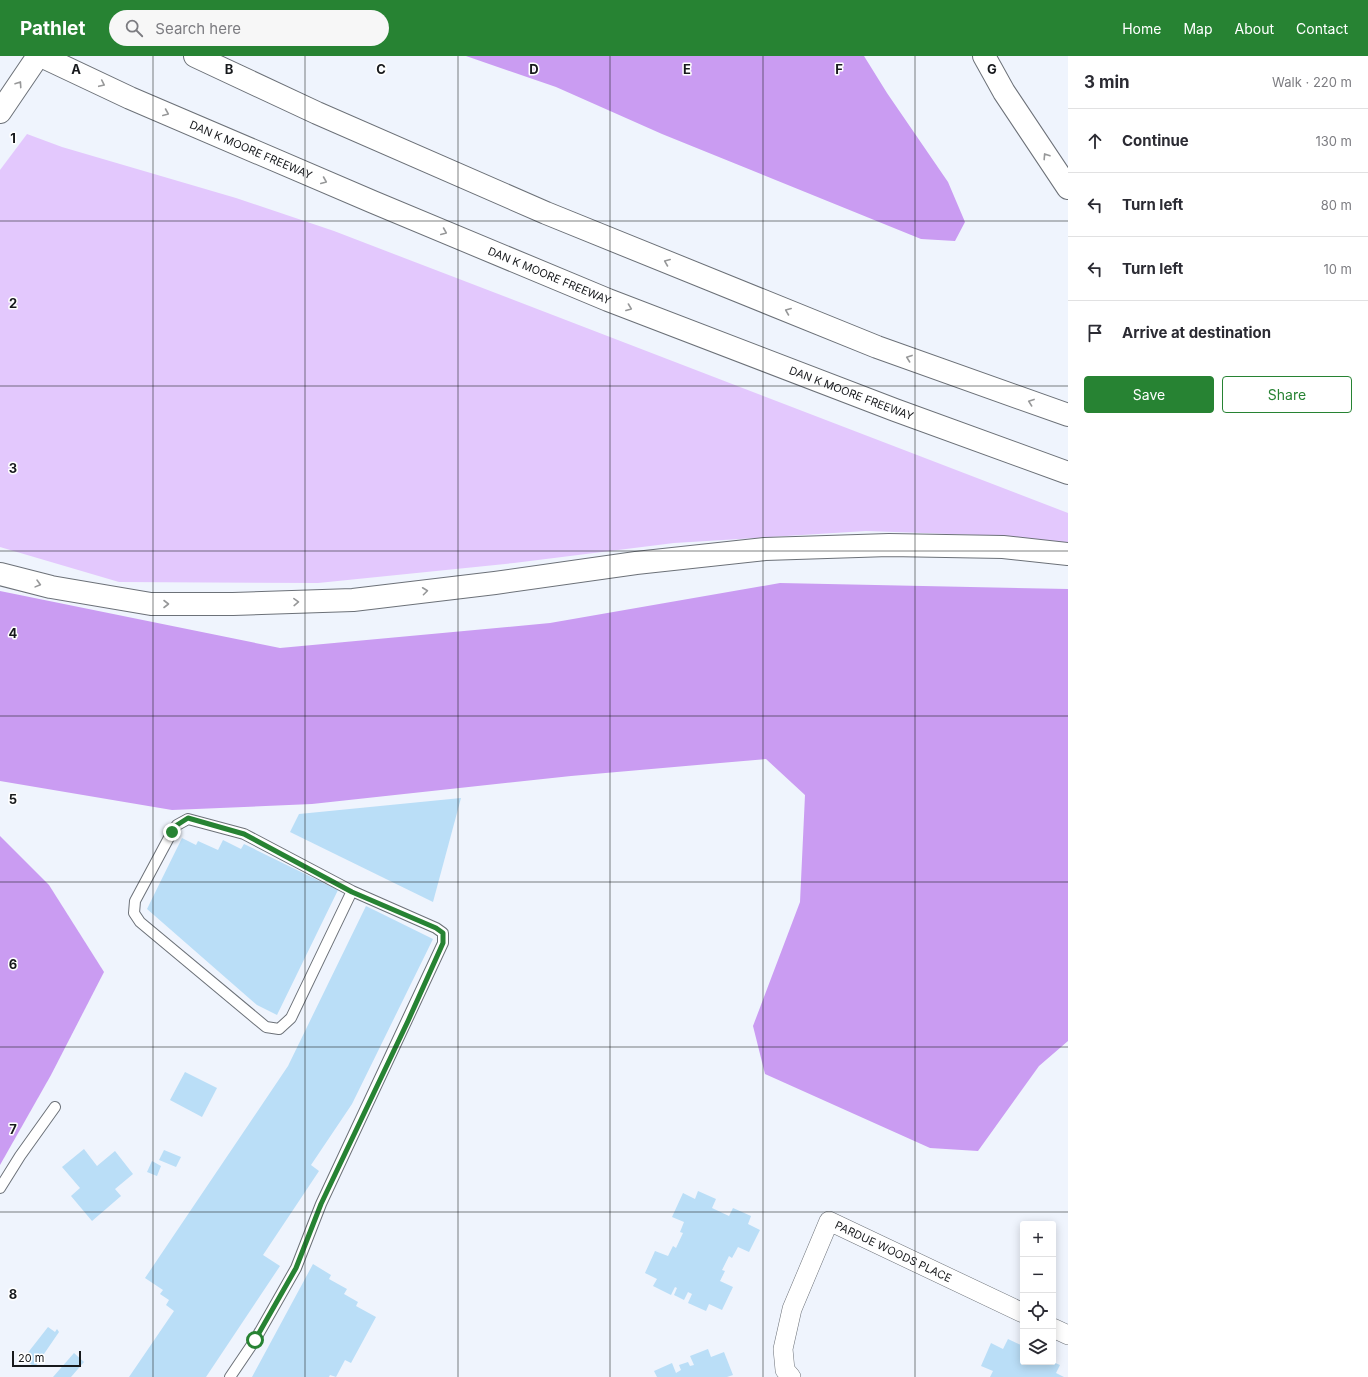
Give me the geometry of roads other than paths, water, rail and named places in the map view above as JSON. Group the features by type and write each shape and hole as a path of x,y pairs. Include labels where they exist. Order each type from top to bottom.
{"main road":[{"path":"0,112 38,56"},
{"name":"DAN K MOORE FREEWAY","path":"41,56 130,98 373,202 608,300 895,410 1068,473"},
{"path":"195,56 317,113 546,213 877,347 1068,415"},
{"path":"984,56 1004,92 1068,188"},
{"path":"0,574 51,587 150,604 233,604 353,600 495,583 636,562 764,549 897,545 1003,547 1068,554"}],"street":[{"name":"PARDUE WOODS PLACE","path":"791,1377 785,1370 783,1348 792,1309 829,1221 1020,1312"},
{"path":"1055,1329 1068,1335"}],"lane":[{"path":"230,1377 255,1340 296,1268 321,1204 443,943 443,933 436,928 352,892 244,834 188,818 177,825 172,832 135,901 134,913 140,922 266,1027 279,1029 291,1018 352,892"},
{"path":"0,1188 20,1156 56,1107"}]}
